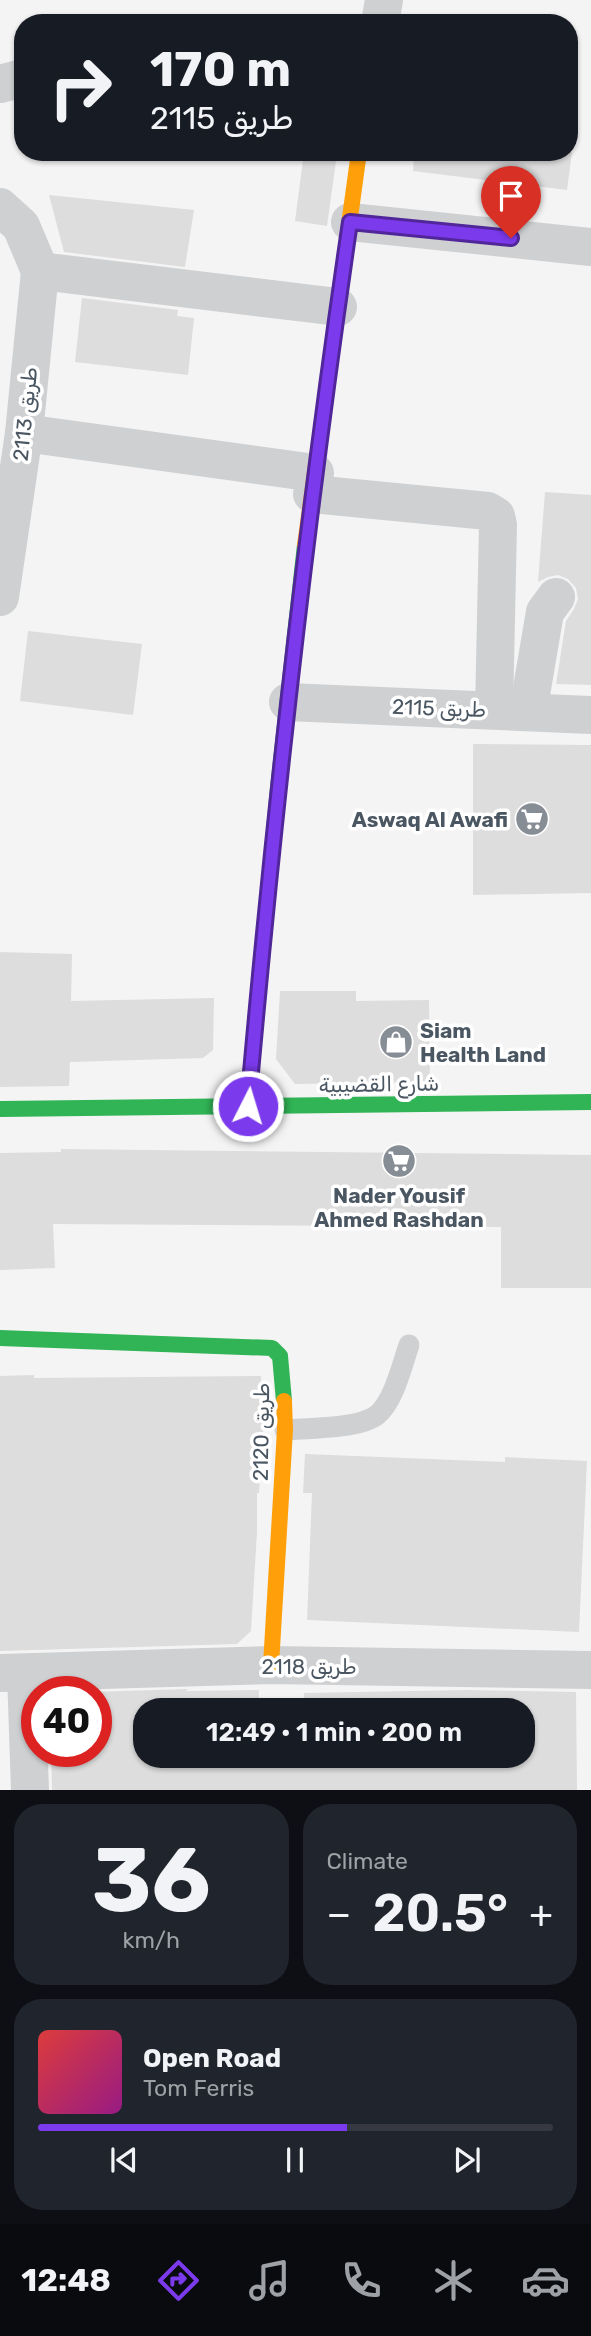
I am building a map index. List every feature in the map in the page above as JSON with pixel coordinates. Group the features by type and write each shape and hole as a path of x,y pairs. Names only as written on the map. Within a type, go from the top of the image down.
{"street":[{"path":"248,1106 270,859 313,483 358,161"},
{"name":"طريق 2113","path":"0,206 21,226 40,271 24,433 0,597"},
{"path":"350,222 591,247"},
{"path":"40,271 338,307"},
{"path":"24,433 488,511 496,516 498,525 511,711"},
{"path":"511,711 545,612 556,597"},
{"name":"طريق 2115","path":"288,702 591,715"},
{"name":"شارع القضيبية","path":"0,1109 590,1102"},
{"name":"طريق 2120","path":"0,1338 272,1348 280,1356 285,1430 271,1665"},
{"name":"طريق 2118","path":"30,1790 13,1673 271,1665 591,1670"}],"lane":[{"path":"590,1102 591,1079"},
{"path":"285,1430 363,1422 379,1414 392,1392 409,1345"}],"building":[{"path":"303,161 336,161 327,226 295,221"},
{"path":"414,161 571,161 567,190 413,171"},
{"path":"49,195 194,210 185,267 64,252"},
{"path":"82,298 178,310 177,316 194,318 188,375 75,362"},
{"path":"545,492 591,495 591,685 556,684 566,621 578,599 576,588 568,579 558,575 538,582"},
{"path":"28,631 142,644 133,715 20,701"},
{"name":"Aswaq Al Awafi","path":"473,744 591,745 591,893 473,895"},
{"path":"0,952 72,954 71,1001 214,998 213,1050 203,1058 70,1062 69,1086 0,1087"},
{"path":"280,991 356,991 356,1001 429,1000 430,1082 295,1084 276,1059"},
{"path":"61,1149 591,1155 591,1288 501,1288 501,1227 53,1224 55,1268 0,1270 0,1153 61,1152"},
{"path":"34,1375 34,1378 261,1376 263,1430 257,1493 251,1631 237,1644 0,1651 0,1376"},
{"path":"305,1454 505,1462 505,1457 587,1461 579,1632 307,1620 312,1493 303,1493"},
{"path":"259,1690 259,1698 133,1698 133,1768 535,1768 535,1698 304,1698 304,1693 467,1690 576,1692 577,1790 52,1790 51,1767 112,1767 112,1691"}],"traffic: fast":[{"path":"248,1106 278,788 305,545"},
{"path":"0,1109 591,1102"},
{"path":"0,1338 272,1348 280,1356 284,1401"}],"traffic: slow":[{"path":"305,545 358,161"},
{"path":"271,1665 285,1430 284,1401"}],"place":[{"name":"Aswaq Al Awafi","path":"532,819"},
{"name":"Siam Health Land","path":"396,1042"},
{"name":"Nader Yousif Ahmed Rashdan","path":"399,1161"}],"route":[{"path":"248,1106 270,859 314,473 350,222 511,238"}]}
